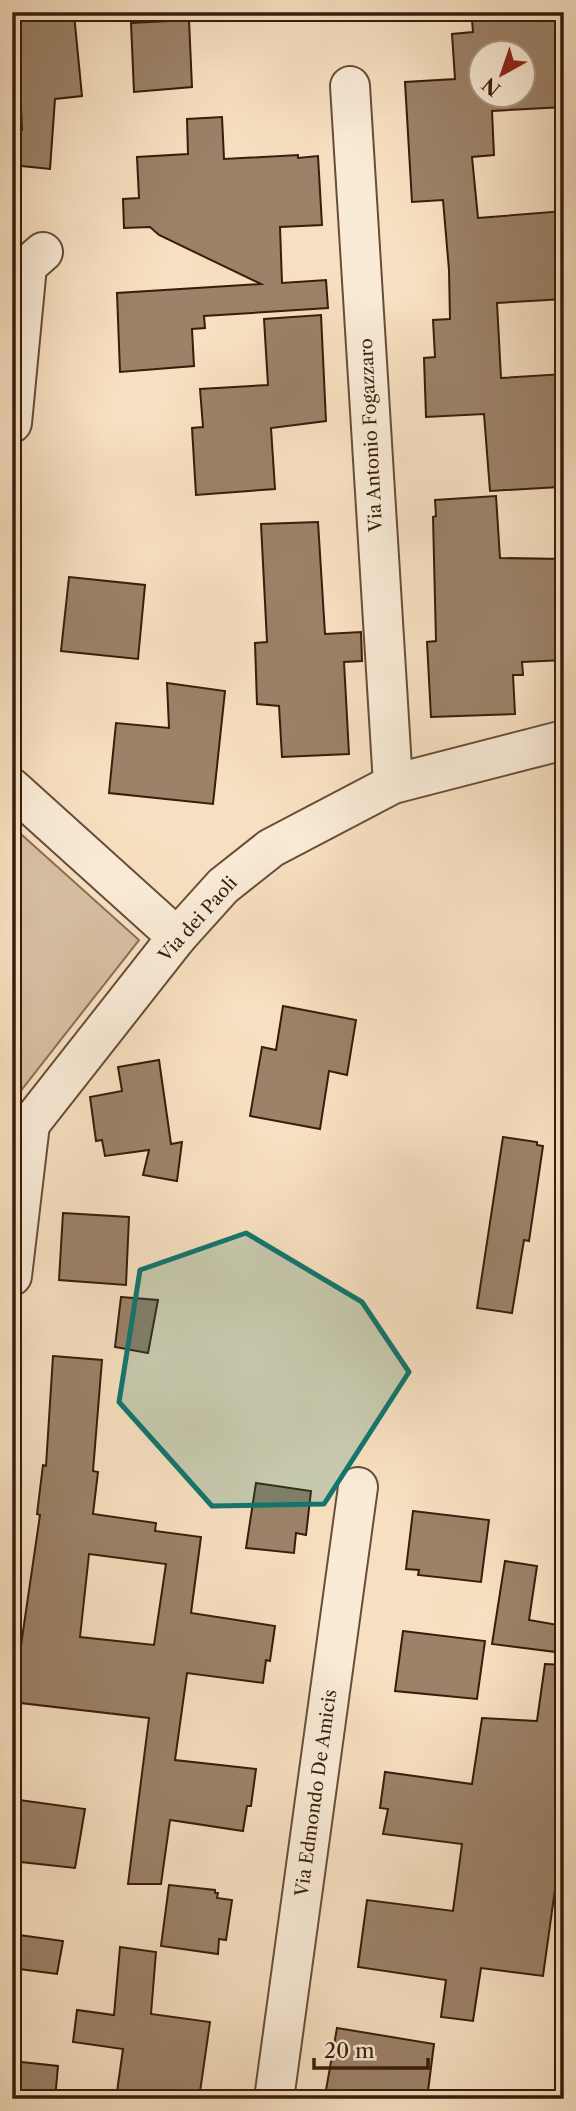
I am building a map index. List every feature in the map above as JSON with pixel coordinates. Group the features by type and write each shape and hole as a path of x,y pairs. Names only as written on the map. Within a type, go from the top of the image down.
{"street":[{"name":"Via Antonio Fogazzaro","path":"351,86 393,784"},
{"path":"12,423 27,266 43,252"},
{"name":"Via dei Paoli","path":"21,1133 177,937 223,886 271,848 393,784 564,740"},
{"path":"12,788 177,937"},
{"path":"12,1276 21,1133"},
{"name":"Via Edmondo De Amicis","path":"274,2099 358,1487"}],"highlighted area":[{"path":"246,1233 362,1302 409,1372 324,1504 212,1506 119,1402 140,1270"}],"shaded area":[{"path":"12,826 139,940 12,1102"}],"building":[{"path":"479,12 564,12 564,107 492,111 494,155 472,157 478,218 564,211 564,299 497,303 501,378 564,374 564,468 558,468 559,487 490,491 484,414 426,417 424,358 435,357 433,320 450,319 449,270 443,200 412,202 405,82 455,79 452,34 473,32 472,20 480,20"},
{"path":"74,14 82,96 55,99 50,169 12,165 15,130 22,130 17,17"},
{"path":"189,20 192,87 134,92 131,23"},
{"path":"222,117 224,159 318,156 322,225 280,227 282,283 326,280 328,308 204,316 205,328 192,329 194,366 120,372 117,293 261,284 159,235 150,227 124,228 123,199 139,198 137,157 188,154 187,119"},
{"path":"321,315 326,421 271,428 275,489 196,495 192,428 203,427 200,389 268,385 264,319"},
{"path":"496,496 500,558 564,559 564,660 522,662 523,675 513,675 515,714 431,717 427,642 436,641 433,517 436,516 435,500"},
{"path":"318,522 325,634 361,632 362,661 344,662 349,754 282,757 279,706 257,704 255,643 267,642 261,524"},
{"path":"69,577 145,585 138,659 61,651"},
{"path":"167,683 225,691 213,804 109,793 116,723 169,728"},
{"path":"283,1006 356,1020 347,1075 329,1071 320,1129 250,1116 262,1047 276,1050"},
{"path":"159,1060 171,1144 182,1142 177,1181 143,1175 149,1150 105,1156 102,1140 96,1141 90,1097 122,1091 118,1067"},
{"path":"503,1137 537,1142 537,1145 543,1146 529,1241 524,1240 512,1313 477,1308"},
{"path":"63,1213 129,1217 126,1285 59,1280"},
{"path":"121,1297 158,1300 148,1353 115,1347"},
{"path":"53,1356 102,1360 93,1471 98,1472 93,1514 156,1523 155,1531 201,1537 191,1613 275,1626 270,1661 266,1660 263,1683 187,1673 175,1760 256,1769 251,1806 247,1806 243,1831 170,1820 161,1884 128,1884 149,1718 12,1702 12,1658 19,1659 40,1515 37,1514 43,1465 46,1466","holes":["89,1554 166,1564 154,1645 80,1637"]},
{"path":"256,1483 311,1491 306,1535 296,1533 294,1553 246,1548"},
{"path":"413,1511 489,1520 481,1582 418,1575 419,1570 406,1569"},
{"path":"505,1561 537,1566 529,1620 564,1626 564,1653 492,1644"},
{"path":"403,1631 485,1641 477,1699 395,1691"},
{"path":"545,1664 564,1665 564,1846 561,1846 543,1976 481,1968 473,2021 441,2017 446,1980 358,1967 367,1900 453,1911 462,1844 383,1834 388,1809 380,1808 385,1772 472,1784 482,1718 537,1721"},
{"path":"12,1799 85,1809 75,1868 12,1861"},
{"path":"169,1885 215,1890 215,1893 218,1893 217,1898 232,1900 226,1940 219,1939 218,1954 161,1946"},
{"path":"12,1934 63,1941 57,1974 12,1968"},
{"path":"120,1947 156,1952 151,2014 210,2022 199,2099 116,2099 123,2049 73,2042 77,2010 114,2015"},
{"path":"337,2028 434,2044 427,2099 378,2099 326,2090"},
{"path":"12,2061 58,2066 55,2099 12,2099"}]}
